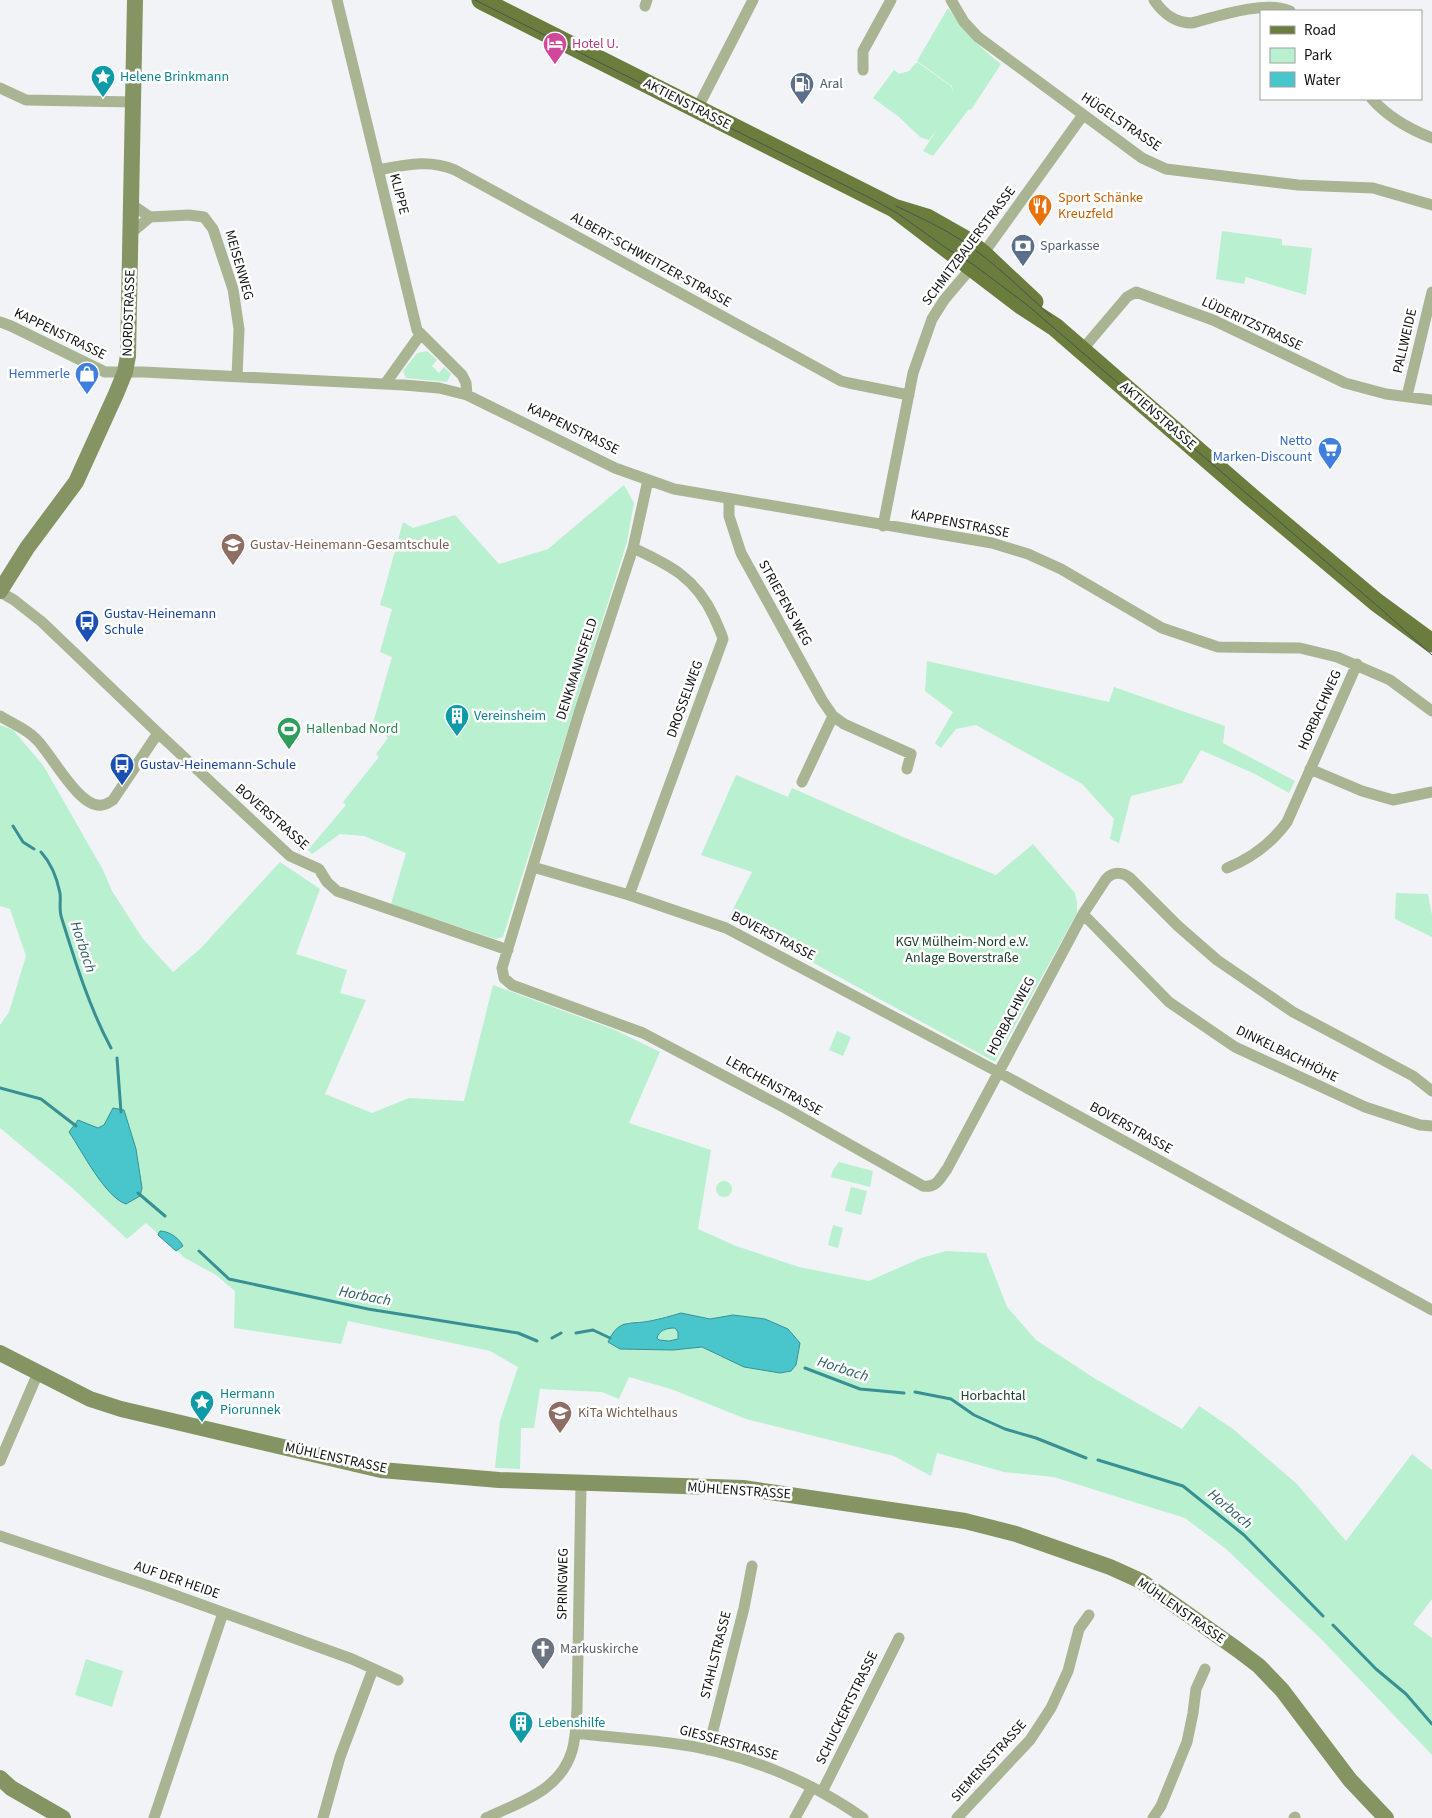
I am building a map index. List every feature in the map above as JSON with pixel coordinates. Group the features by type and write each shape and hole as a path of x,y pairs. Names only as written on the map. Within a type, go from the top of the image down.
{"main road":[{"name":"AKTIENSTRASSE","path":"481,0 894,208 978,260 1021,304 1055,327 1251,497 1376,602 1432,643"},
{"name":"AKTIENSTRASSE","path":"1376,602 1387,617 1432,658"}],"street":[{"name":"NORDSTRASSE","path":"0,592 27,548 76,482 125,372 129,351 135,0"},
{"name":"KLIPPE","path":"337,0 417,330 420,335"},
{"path":"698,109 752,0"},
{"path":"863,70 863,51 891,0"},
{"name":"HÜGELSTRASSE","path":"950,0 964,22 978,37 1142,158 1166,170 1298,185 1372,188 1432,205"},
{"path":"1154,0 1167,16 1185,23 1252,7 1275,6 1288,10"},
{"path":"0,88 26,100 134,102"},
{"path":"1373,100 1408,128 1432,138"},
{"name":"SCHMITZBAUERSTRASSE","path":"883,526 909,395 918,357 932,319 944,300 978,260 1083,115"},
{"name":"ALBERT-SCHWEITZER-STRASSE","path":"378,170 412,164 442,164 842,381 849,384 909,395"},
{"path":"131,204 150,216 131,232"},
{"name":"MEISENWEG","path":"150,216 204,217 213,228 233,289 239,329 237,377"},
{"name":"LÜDERITZSTRASSE","path":"1082,350 1123,302 1133,292 1136,292 1213,320 1345,383 1386,394 1432,400"},
{"name":"PALLWEIDE","path":"1407,396 1432,292"},
{"name":"KAPPENSTRASSE","path":"0,322 105,372 143,372 385,384 439,388 467,395 615,468 648,480 685,491 992,543 1028,554 1061,569 1103,592 1154,624 1218,647 1305,649 1337,657 1357,664 1390,680 1432,711"},
{"path":"385,384 420,335 462,375 466,383 467,395"},
{"name":"DENKMANNSFELD","path":"533,867 579,712 633,548 648,480"},
{"name":"STRIEPENS WEG","path":"729,499 728,516 741,553 810,679 833,716 844,724 911,754 907,769"},
{"name":"DROSSELWEG","path":"629,895 722,643 722,634 707,602 693,585 666,563 633,548"},
{"name":"BOVERSTRASSE","path":"0,592 42,622 290,856 319,869 327,882 337,891 508,950"},
{"name":"HORBACHWEG","path":"1227,868 1248,860 1278,835 1287,822 1357,664"},
{"path":"0,716 36,738 67,781 85,800 93,804 102,805 113,800 158,733"},
{"path":"802,782 833,716"},
{"name":"HORBACHWEG","path":"1310,769 1362,791 1394,800 1432,792"},
{"path":"508,950 533,867"},
{"name":"BOVERSTRASSE","path":"533,867 629,895 726,928 998,1072 1432,1310"},
{"name":"HORBACHWEG","path":"998,1072 1083,914 1106,879 1113,874 1119,873 1127,875 1178,926 1217,960 1293,1012 1414,1076 1432,1091"},
{"name":"DINKELBACHHÖHE","path":"1083,914 1169,1002 1235,1046 1365,1107 1420,1125 1432,1126"},
{"name":"LERCHENSTRASSE","path":"508,950 502,968 504,978 512,985 643,1033 784,1108 923,1186 929,1187 936,1184 943,1175 998,1072"},
{"name":"MÜHLENSTRASSE","path":"0,1353 90,1399 381,1470 499,1480 744,1488 964,1521 1016,1534 1126,1573 1141,1581 1259,1666 1282,1690 1350,1780 1386,1818"},
{"path":"0,1461 38,1373"},
{"name":"SPRINGWEG","path":"486,1818 538,1794 556,1781 568,1763 573,1751 576,1733 580,1483"},
{"name":"AUF DER HEIDE","path":"0,1536 223,1613 154,1818"},
{"name":"STAHLSTRASSE","path":"708,1750 744,1608 752,1566"},
{"path":"223,1613 352,1659 398,1680"},
{"name":"SIEMENSSTRASSE","path":"957,1818 1041,1726 1068,1671 1079,1629 1089,1615"},
{"name":"SCHUCKERTSTRASSE","path":"795,1818 817,1790 899,1638"},
{"path":"1153,1818 1162,1806 1187,1742 1196,1689 1205,1668"},
{"path":"323,1818 340,1757 372,1669"},
{"name":"GIESSERSTRASSE","path":"576,1733 672,1743 708,1750 759,1765 796,1778 864,1818"},
{"path":"0,1778 11,1788 63,1818"}],"green space":[{"path":"948,8 972,38 1001,64 971,110 969,109 933,156 923,151 937,130 929,140 920,137 899,117 873,98 894,70 899,74 909,71 917,62 951,86 953,93 952,86 917,61"},
{"path":"1222,231 1282,239 1282,245 1312,248 1306,295 1246,277 1244,284 1216,279"},
{"path":"427,351 437,360 432,366 439,373 444,367 451,374 447,382 406,378 403,371 417,353"},
{"path":"624,485 634,503 627,542 503,937 495,939 391,904 406,853 364,836 340,834 312,854 308,850 346,805 343,802 379,757 376,754 388,738 373,723 392,657 380,652 392,609 380,605 403,522 413,528 455,515 499,564 548,549"},
{"path":"927,661 1109,702 1114,687 1225,726 1223,743 1295,781 1289,793 1255,774 1201,750 1182,783 1131,796 1119,843 1110,839 1114,819 1082,784 976,725 956,729 941,748 935,743 953,712 925,691"},
{"name":"Horbachtal","path":"0,725 13,730 43,765 103,870 112,891 143,939 173,972 200,949 280,862 320,889 296,954 347,970 340,993 366,1000 325,1094 372,1113 409,1098 464,1101 493,985 615,1030 660,1052 629,1123 711,1150 698,1229 736,1246 799,1267 869,1281 921,1258 946,1251 986,1253 1007,1307 1036,1340 1094,1378 1182,1429 1199,1406 1233,1429 1297,1484 1346,1541 1412,1454 1432,1470 1432,1599 1413,1624 1432,1638 1432,1755 1320,1638 1226,1549 1185,1518 1054,1477 1004,1472 937,1453 931,1476 894,1456 746,1419 671,1389 629,1377 619,1399 602,1392 540,1389 534,1428 521,1428 520,1469 495,1468 500,1421 518,1367 490,1351 348,1321 341,1344 234,1328 235,1291 216,1275 185,1258 146,1223 127,1239 70,1186 0,1128 0,1025 9,1012 26,956 10,909 0,906","holes":["113,1108 140,1177 142,1188 102,1183 69,1132 78,1120 98,1128 104,1125","681,1313 710,1319 733,1315 721,1357 702,1347 620,1349 609,1342 627,1322 648,1321"]},
{"name":"KGV Mülheim-Nord e.V. Anlage Boverstraße","path":"736,775 788,797 792,788 903,837 996,875 1033,844 1075,893 1077,913 995,1062 729,917 752,872 701,855"},
{"path":"1396,893 1428,894 1432,915 1432,937 1395,919"},
{"path":"837,1031 851,1037 843,1056 829,1050"},
{"path":"839,1162 873,1171 870,1187 831,1177 833,1170"},
{"path":"724,1181 730,1183 732,1189 730,1195 724,1197 718,1195 716,1189 718,1183"},
{"path":"851,1187 867,1191 861,1215 845,1211"},
{"path":"833,1225 843,1228 838,1248 828,1245"},
{"path":"675,1327 679,1332 678,1339 669,1341 657,1338 661,1332"},
{"path":"86,1659 123,1671 112,1707 75,1695"}],"water":[{"path":"113,1108 124,1110 136,1149 142,1188 140,1196 126,1204 118,1200 102,1183 69,1132 78,1120 98,1128 104,1125"},
{"path":"160,1231 167,1232 179,1240 183,1246 176,1251 158,1235"},
{"path":"681,1313 710,1319 733,1315 765,1319 788,1329 800,1343 796,1365 791,1371 780,1373 744,1367 702,1347 673,1350 620,1349 608,1342 616,1329 625,1324 650,1321","holes":["675,1328 678,1332 678,1339 669,1341 657,1338 661,1331 666,1329"]}],"waterway":[{"name":"Horbach","path":"13,826 23,842 34,849"},
{"name":"Horbach","path":"41,852 51,866 55,876 60,893 61,916 83,984 111,1048"},
{"name":"Horbach","path":"117,1058 121,1112"},
{"name":"Horbach","path":"0,1088 41,1099 76,1126"},
{"name":"Horbach","path":"138,1193 165,1216"},
{"name":"Horbach","path":"199,1251 229,1279 368,1309 518,1333 537,1341"},
{"name":"Horbach","path":"576,1333 593,1330 610,1338"},
{"name":"Horbach","path":"552,1338 561,1333"},
{"name":"Horbach","path":"805,1368 860,1389 904,1393"},
{"name":"Horbach","path":"915,1392 951,1399 974,1415 1005,1429 1036,1438 1086,1458"},
{"name":"Horbach","path":"1098,1460 1183,1486 1244,1535 1323,1616"},
{"name":"Horbach","path":"1333,1625 1376,1669 1406,1694 1432,1724"}],"tram line":[{"path":"475,0 872,199 897,213 949,250 974,265 1026,304 1432,655"},
{"path":"896,206 939,227 976,250 1052,317"}],"place":[{"name":"Hotel U.","path":"555,65"},
{"name":"Helene Brinkmann","path":"103,98"},
{"name":"Aral","path":"802,105"},
{"name":"Sport Schänke Kreuzfeld","path":"1040,227"},
{"name":"Sparkasse","path":"1023,267"},
{"name":"Hemmerle","path":"87,395"},
{"name":"Netto Marken-Discount","path":"1330,470"},
{"name":"Gustav-Heinemann-Gesamtschule","path":"233,566"},
{"name":"Gustav-Heinemann Schule","path":"87,643"},
{"name":"Vereinsheim","path":"457,737"},
{"name":"Hallenbad Nord","path":"289,750"},
{"name":"Gustav-Heinemann-Schule","path":"122,786"},
{"name":"Hermann Piorunnek","path":"202,1423"},
{"name":"KiTa Wichtelhaus","path":"560,1434"},
{"name":"Markuskirche","path":"543,1670"},
{"name":"Lebenshilfe","path":"521,1744"}]}
